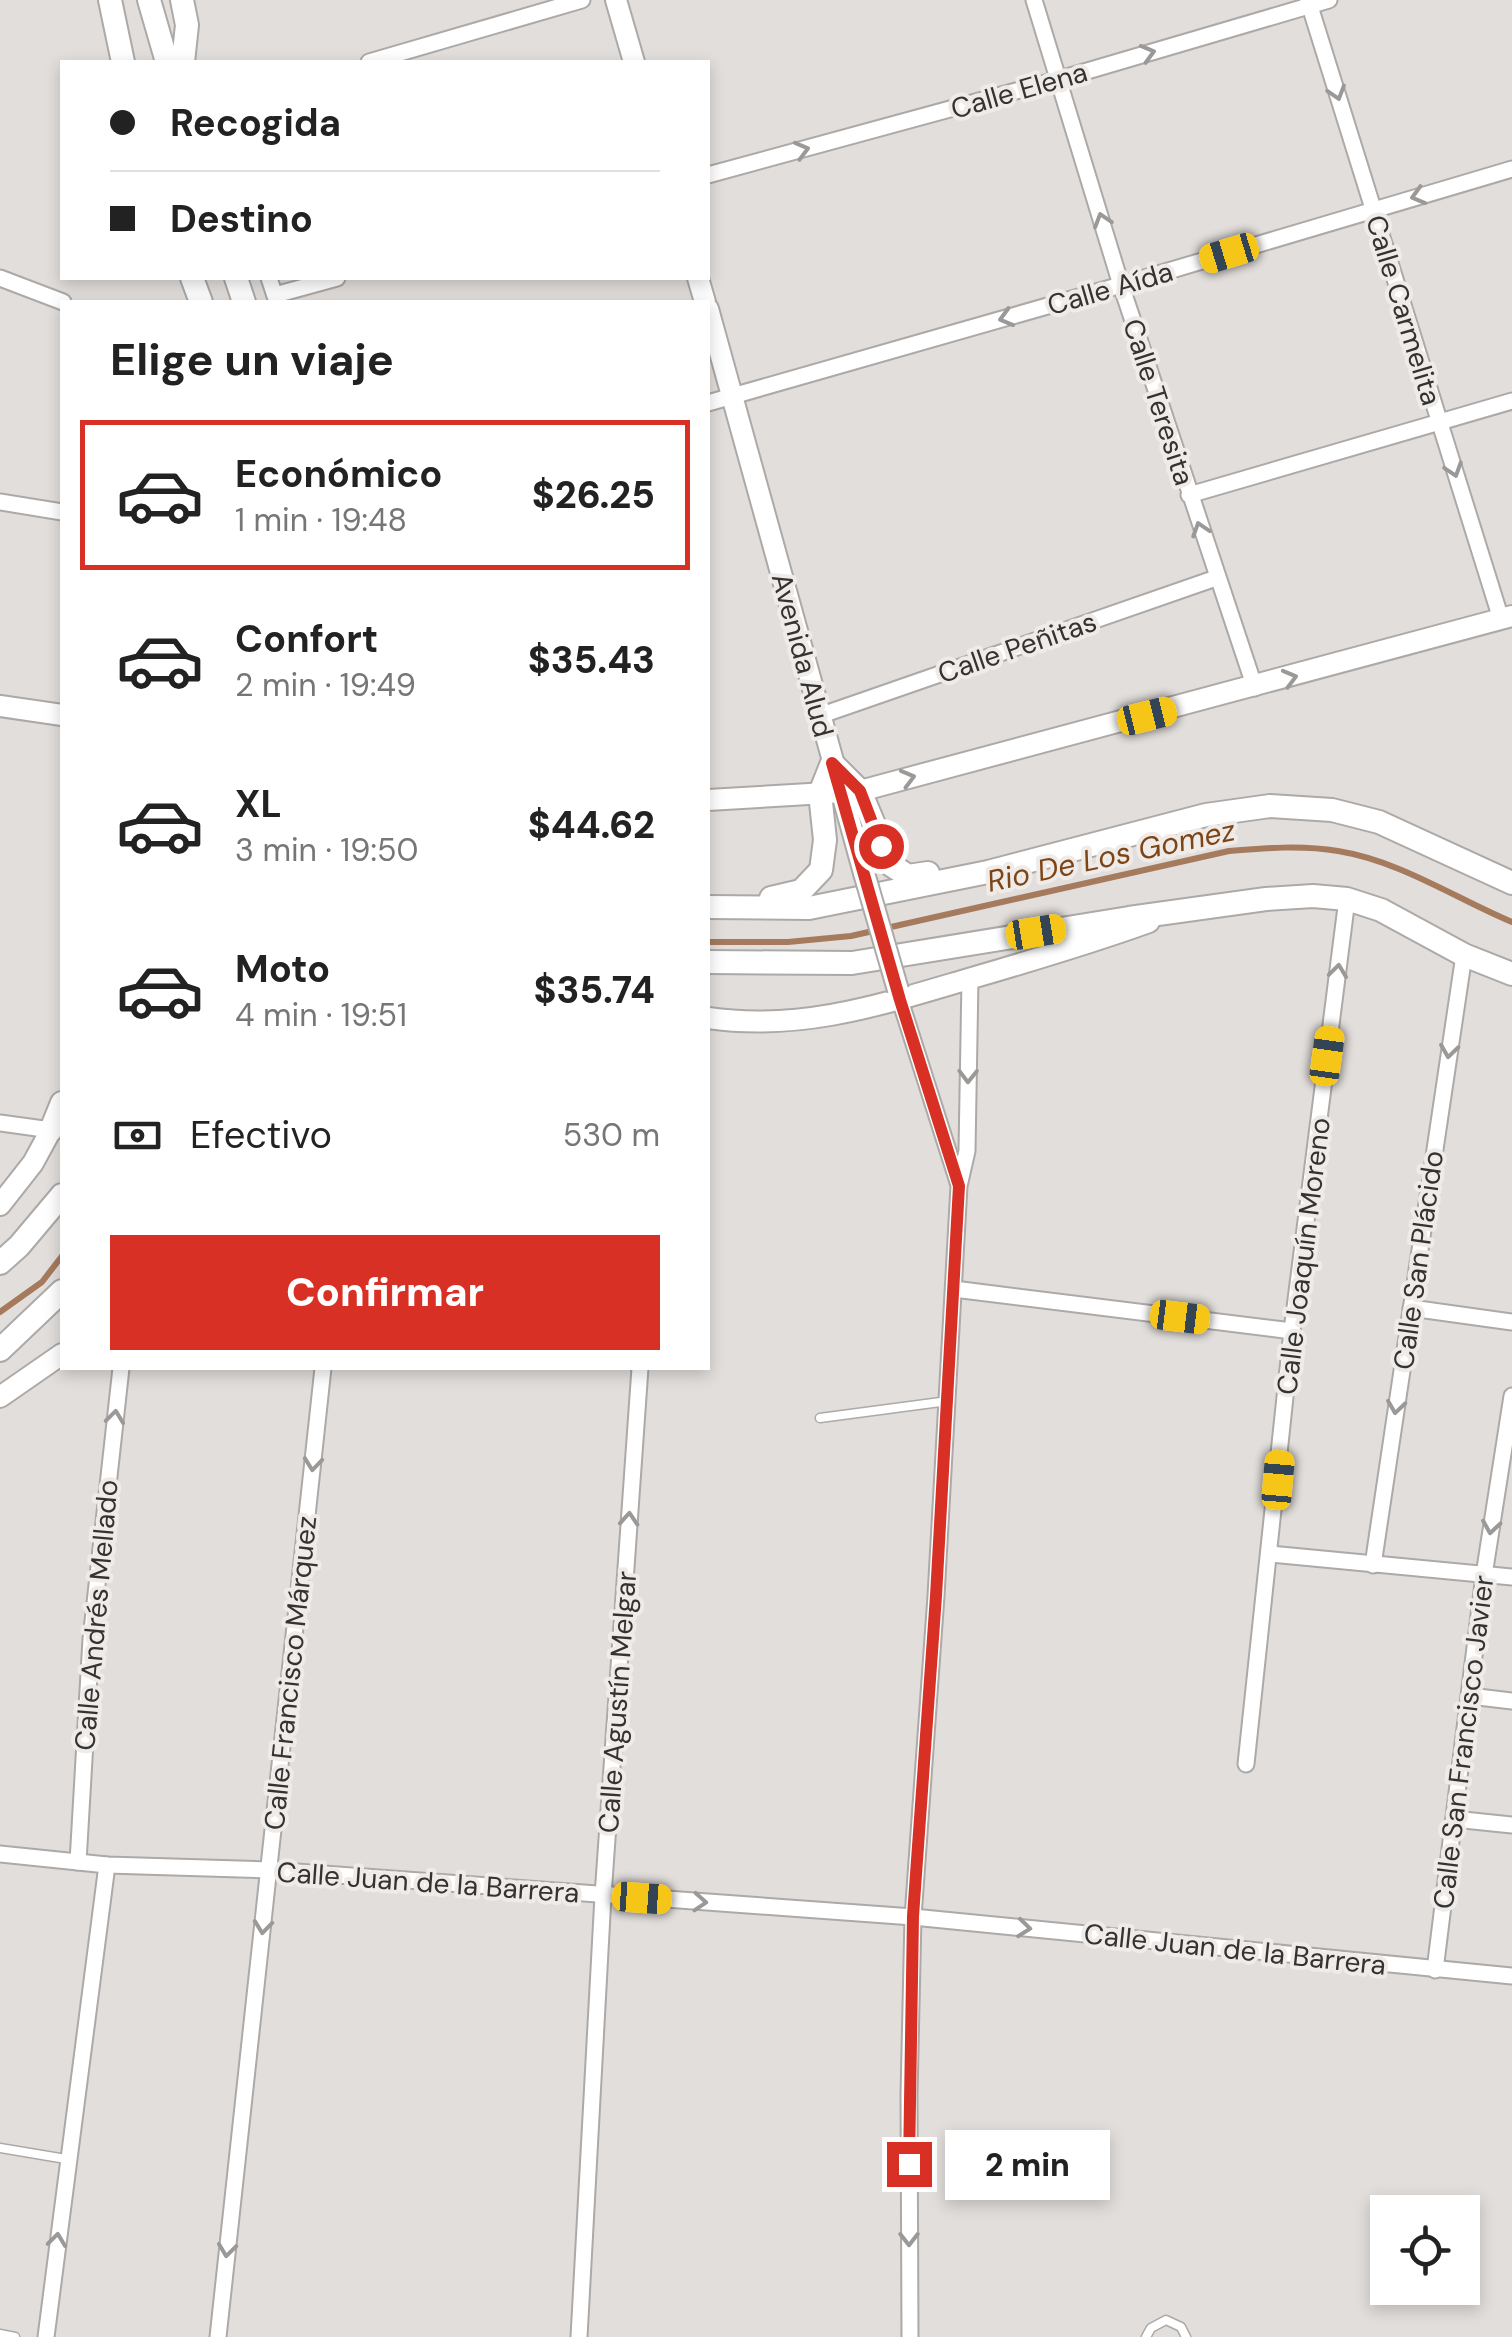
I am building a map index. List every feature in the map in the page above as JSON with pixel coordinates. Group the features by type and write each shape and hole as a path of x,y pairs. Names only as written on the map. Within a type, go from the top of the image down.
{"main road":[{"path":"110,0 123,60"},
{"path":"149,0 166,60"},
{"path":"182,0 186,25 183,60"},
{"path":"832,763 840,792 891,866 908,876 1094,830 1141,832"},
{"path":"710,895 772,898 808,887 821,870 840,792 832,763"},
{"path":"710,908 809,908 988,872 1238,808 1302,806 1379,822 1512,883"},
{"path":"710,962 852,963 1058,929 1266,899 1313,896 1348,900 1381,910 1464,955 1512,974"},
{"path":"51,1130 60,1109"},
{"path":"0,1263 60,1197"},
{"path":"0,1350 60,1294"}],"street":[{"path":"376,60 582,0"},
{"path":"616,0 633,60"},
{"name":"Calle Teresita","path":"1034,0 1121,285 1255,688"},
{"name":"Calle Elena","path":"710,175 1329,0"},
{"name":"Calle Carmelita","path":"1309,3 1438,423 1507,618"},
{"name":"Calle Aída","path":"710,402 1512,169"},
{"path":"0,278 60,301"},
{"path":"276,299 331,280"},
{"name":"Avenida Alud","path":"710,319 832,763"},
{"path":"1189,495 1512,401"},
{"path":"0,502 60,512"},
{"name":"Calle Peñitas","path":"819,716 1216,578"},
{"path":"710,800 840,792 1255,688 1507,618"},
{"path":"0,706 60,715"},
{"path":"840,792 959,1186"},
{"name":"Calle Joaquín Moreno","path":"1246,1764 1292,1331 1348,900"},
{"path":"710,1018 750,1024 795,1022 1047,958 1170,914"},
{"name":"Calle San Plácido","path":"1374,1565 1464,955"},
{"path":"910,2337 913,1916 959,1186 966,1151 970,979"},
{"path":"0,1123 51,1130 0,1205"},
{"path":"954,1289 1292,1331"},
{"path":"1410,1308 1512,1322"},
{"path":"0,1397 60,1355"},
{"name":"Calle Andrés Mellado","path":"78,1862 91,1639 121,1370"},
{"name":"Calle Francisco Márquez","path":"218,2337 323,1370"},
{"name":"Calle Agustín Melgar","path":"578,2337 603,1896 640,1370"},
{"name":"Calle San Francisco Javier","path":"1435,1970 1484,1575 1512,1396"},
{"path":"1270,1554 1512,1577"},
{"path":"1470,1696 1512,1701"},
{"path":"1454,1819 1512,1825"},
{"name":"Calle Juan de la Barrera","path":"0,1854 913,1916 1512,1976"},
{"path":"46,2337 107,1864"}],"lane":[{"path":"820,1418 948,1402"},
{"path":"0,2148 66,2159"},
{"path":"1146,2337 1151,2328 1166,2320 1181,2327 1186,2337"},
{"path":"0,2334 15,2337"}],"waterway":[{"name":"Rio De Los Gomez","path":"710,942 788,942 851,936 1229,851 1284,848 1338,851 1383,863 1512,922"},
{"name":"Rio De Los Gomez","path":"0,1312 42,1282 60,1259"}],"route":[{"path":"881,846 860,791 832,763 900,1000 959,1186 913,1916 909,2164"}]}
